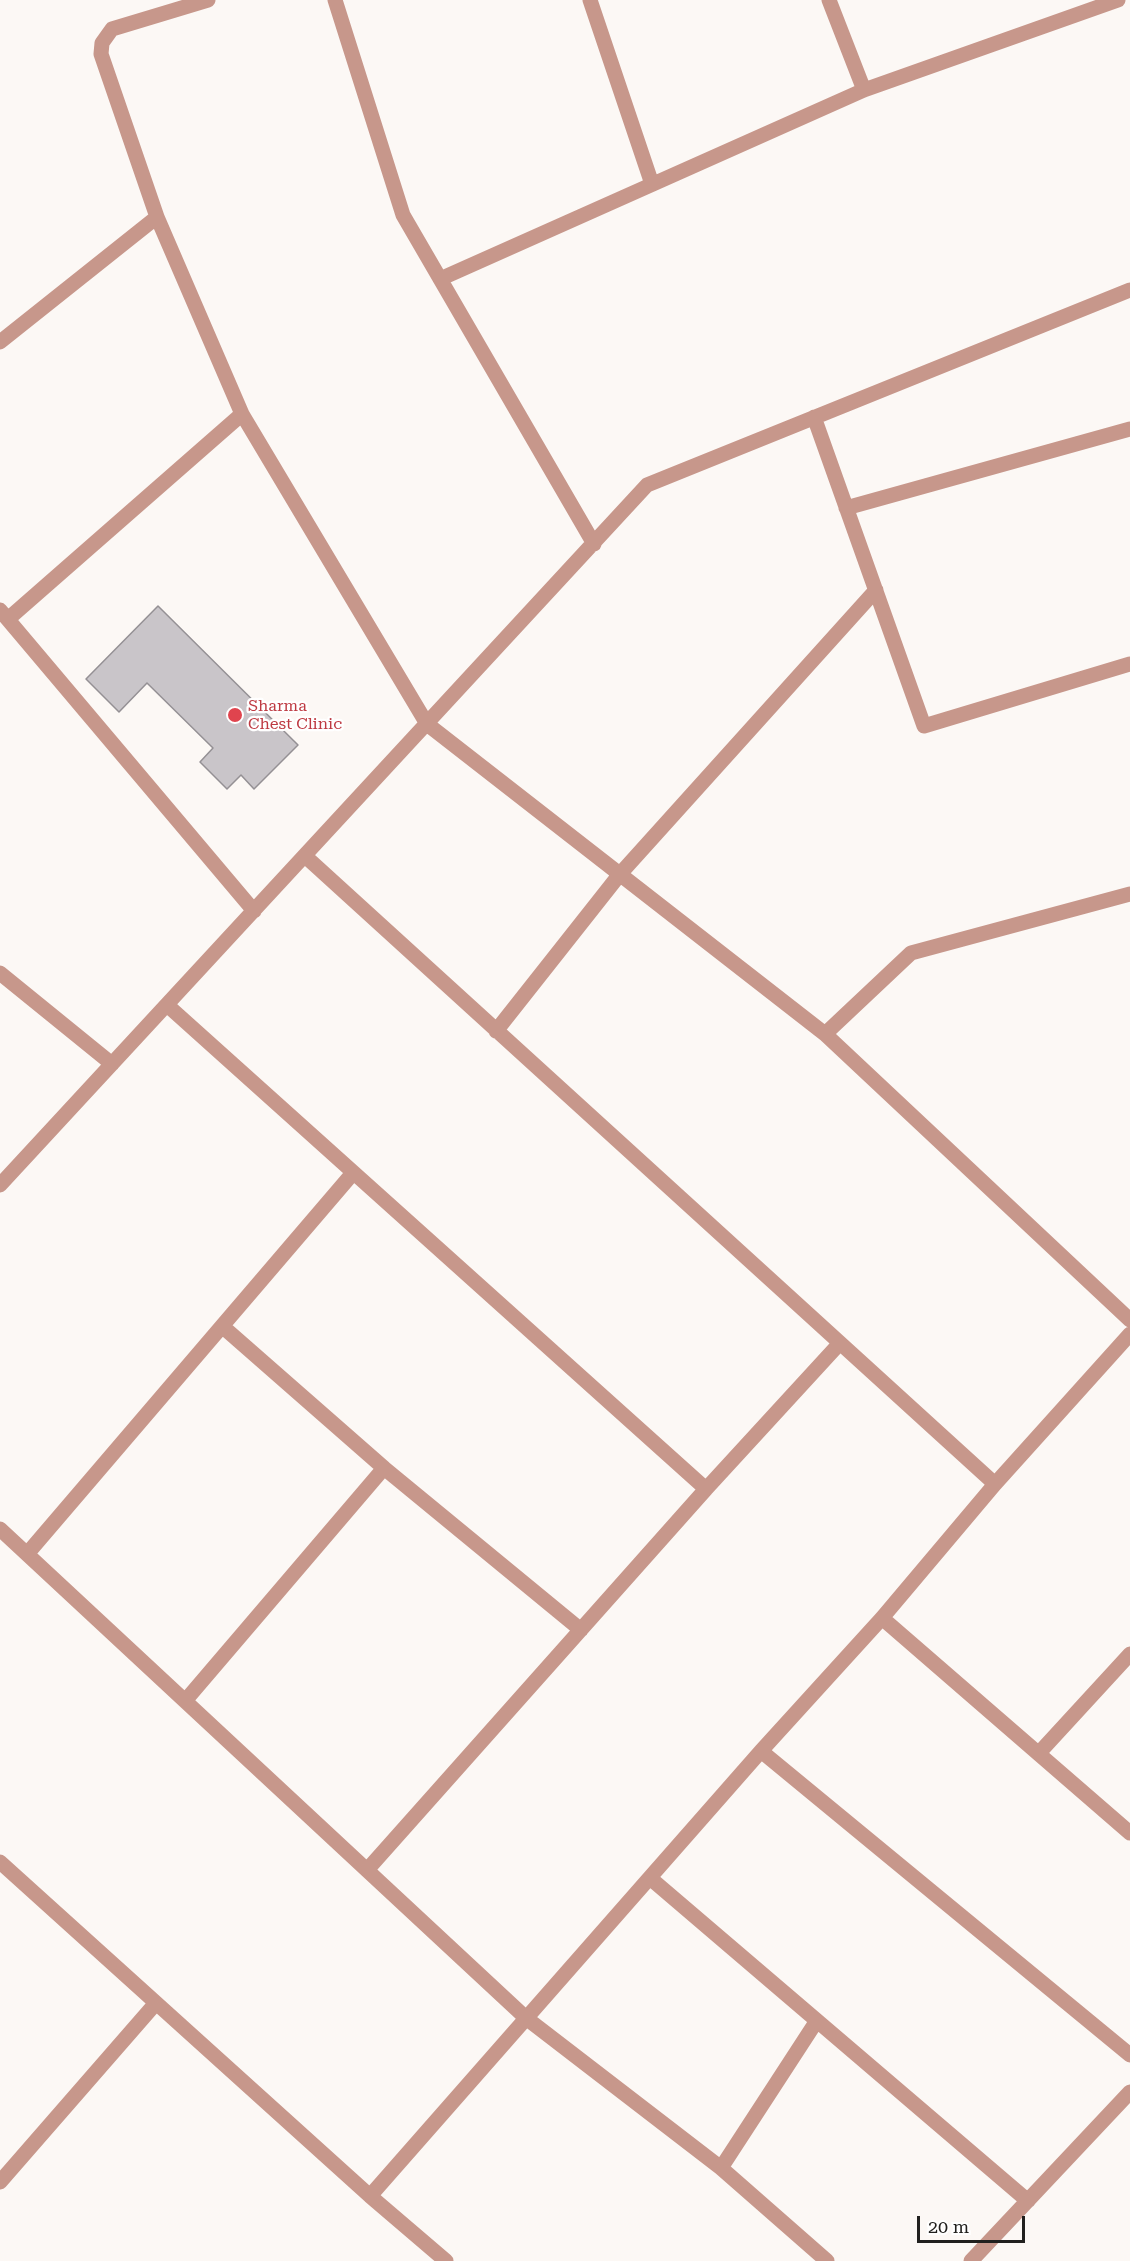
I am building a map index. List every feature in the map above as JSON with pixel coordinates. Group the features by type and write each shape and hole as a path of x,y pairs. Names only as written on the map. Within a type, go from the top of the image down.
{"street":[{"path":"208,0 112,29 102,43 101,54 157,217 242,414 427,724 825,1034 1130,1320"},
{"path":"335,0 403,215 594,544"},
{"path":"590,0 652,184"},
{"path":"829,0 864,90"},
{"path":"1070,0 1074,16"},
{"path":"440,279 864,90 1118,0"},
{"path":"0,342 157,217"},
{"path":"0,1185 647,485 1130,290"},
{"path":"242,414 4,615 254,910"},
{"path":"814,417 924,726 1130,664"},
{"path":"846,508 1130,429"},
{"path":"496,1031 620,874 876,590"},
{"path":"305,856 995,1484"},
{"path":"825,1034 911,952 1130,894"},
{"path":"0,973 112,1064"},
{"path":"167,1005 706,1489"},
{"path":"27,1554 353,1173"},
{"path":"222,1326 384,1467 581,1630"},
{"path":"370,2196 882,1618 995,1484 1130,1334"},
{"path":"367,1870 706,1489 840,1343"},
{"path":"185,1701 384,1467"},
{"path":"0,1529 526,2018 721,2168 827,2261"},
{"path":"882,1618 1130,1833"},
{"path":"1039,1753 1130,1654"},
{"path":"761,1752 1130,2055"},
{"path":"0,1862 370,2196 446,2261"},
{"path":"650,1878 1028,2201"},
{"path":"0,2182 156,2003"},
{"path":"721,2168 816,2022"},
{"path":"971,2261 1130,2092"}],"building":[{"path":"158,606 298,745 254,789 241,775 227,789 200,762 213,748 147,683 119,712 86,679"}],"place":[{"name":"Sharma Chest Clinic","path":"235,715"}]}
